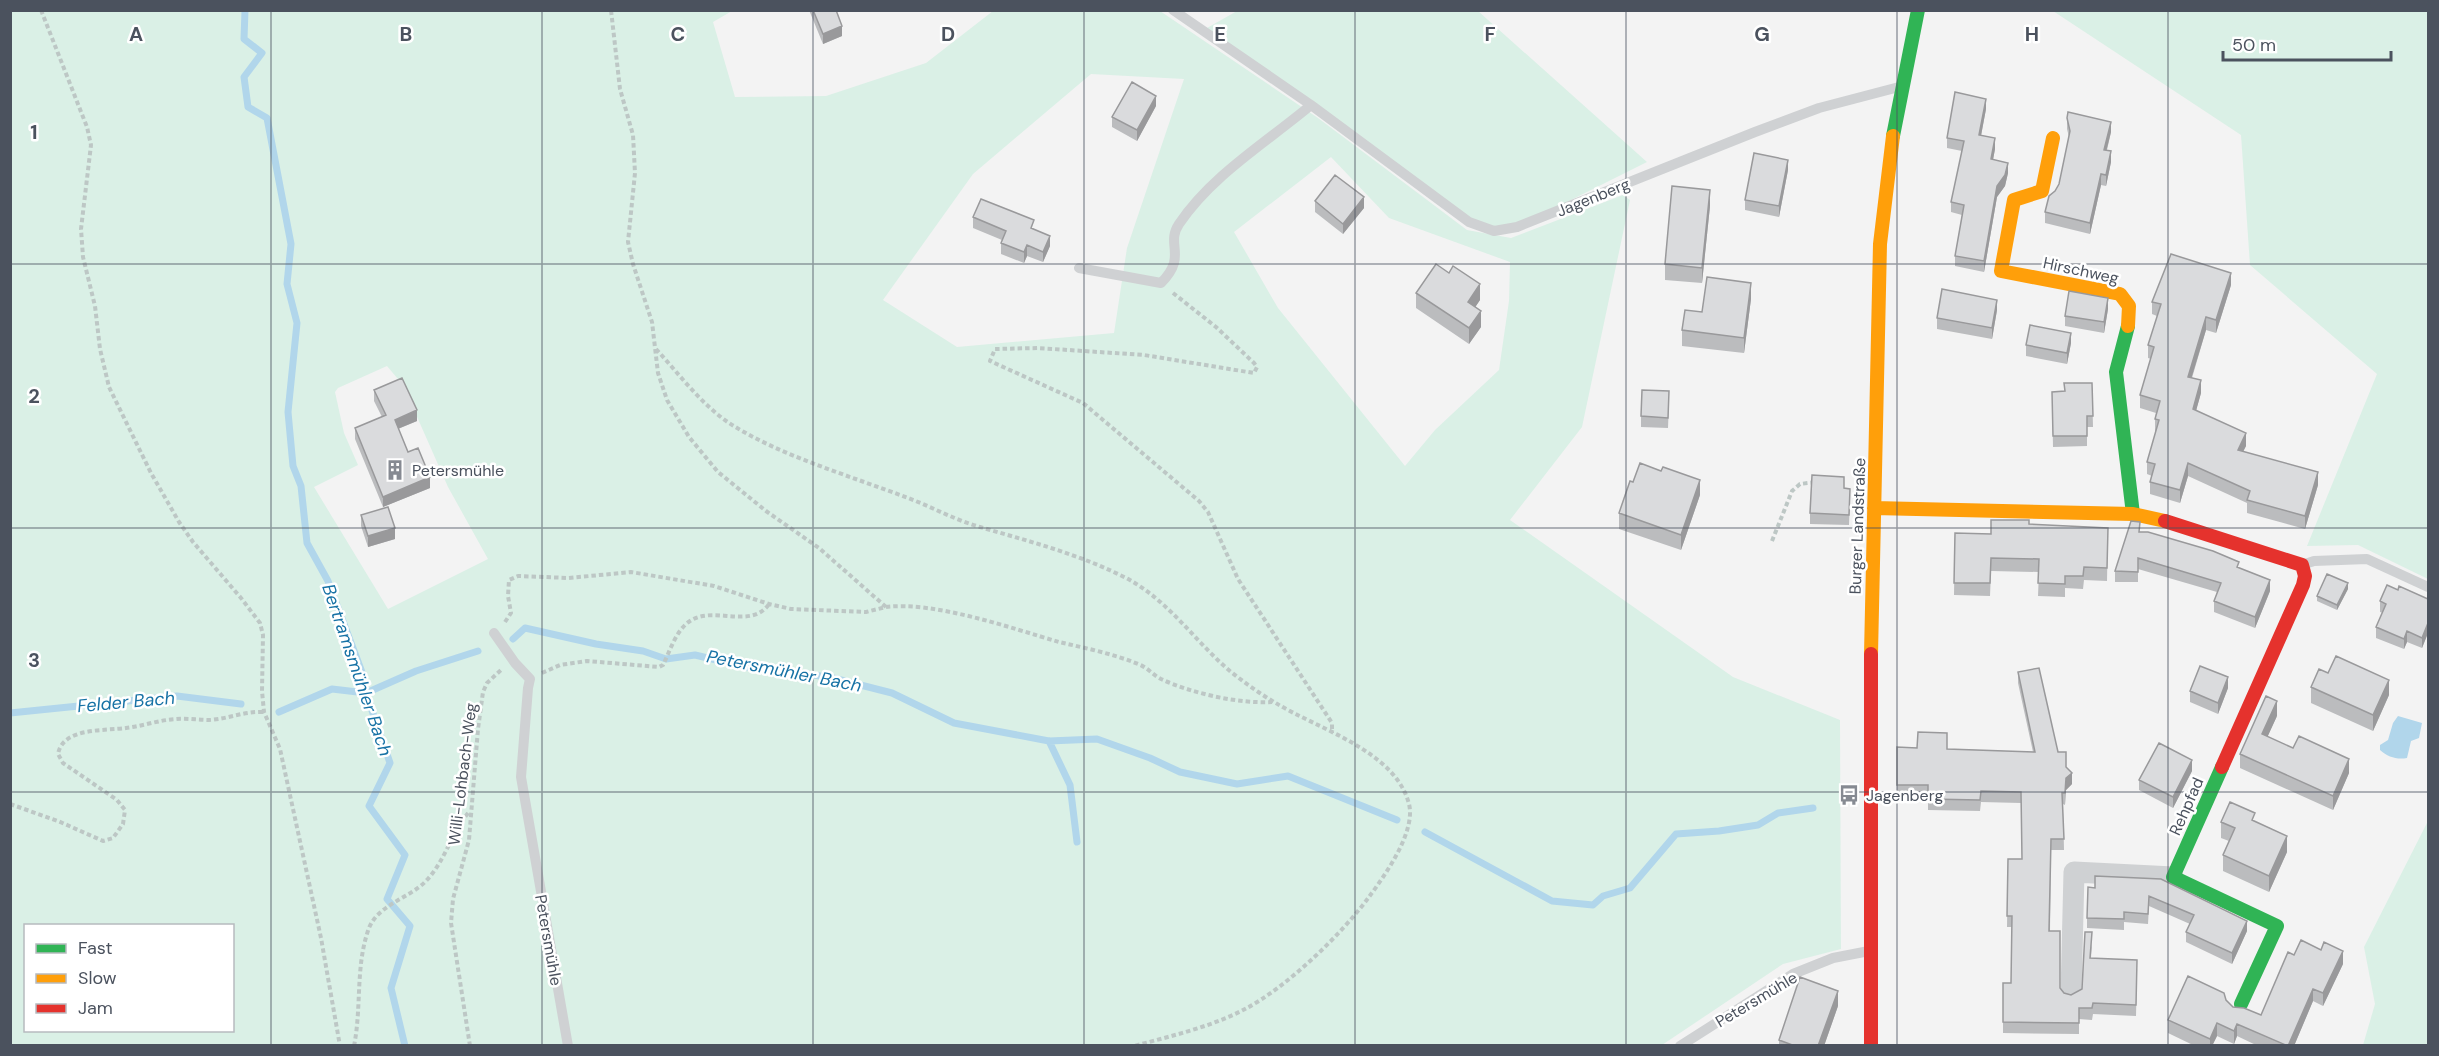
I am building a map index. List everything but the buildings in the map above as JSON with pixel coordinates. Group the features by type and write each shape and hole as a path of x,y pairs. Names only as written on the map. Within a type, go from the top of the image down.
{"street":[{"name":"Burger Landstraße","path":"1871,1046 1871,618 1880,244 1888,161 1918,10"},
{"name":"Hirschweg","path":"2053,138 2042,191 2014,200 2001,270 2111,291 2121,294 2127,301 2128,325 2116,372 2133,514"},
{"path":"1874,508 2133,514 2159,519 2302,565"},
{"name":"Rehpfad","path":"2173,877 2303,585 2305,576 2302,565"},
{"path":"2071,994 2074,872 2173,877 2277,926 2241,1004"}],"lane":[{"name":"Jagenberg","path":"1173,10 1311,105 1469,222 1494,231 1517,227 1819,108 1902,86"},
{"path":"1079,268 1161,283 1172,271 1176,261 1175,234 1178,225 1197,202 1246,156 1311,105"},
{"path":"2302,565 2314,561 2367,559 2428,587"},
{"path":"494,633 515,663 531,679"},
{"name":"Petersmühle","path":"531,679 528,688 521,777 568,1046"},
{"name":"Petersmühle","path":"1680,1046 1793,974 1833,958 1870,951"}],"path":[{"path":"41,10 87,127 91,145 81,229 83,257 95,306 100,349 109,387 151,473 179,522 260,623 263,635 264,712 280,749 301,840 340,1046"},
{"path":"611,10 620,89 633,135 635,173 628,242 652,322 658,373 667,400 678,421 704,457 732,485 819,548 886,607"},
{"path":"1161,283 1216,327 1254,363 1257,368 1254,374 1144,355 1038,348 995,349 990,361 1083,403 1199,501 1208,512 1238,579 1332,723 1332,733"},
{"path":"656,350 688,385 727,421 777,447 976,526 1038,542 1144,587 1168,606 1231,672 1273,702 1358,747 1384,765 1398,779 1410,809 1403,841 1383,876 1354,917 1268,996 1221,1019 1134,1046"},
{"path":"1772,541 1786,502 1796,487 1805,482 1826,482"},
{"path":"494,633 511,613 507,587 509,580 518,576 569,578 632,572 714,586 769,604 820,612 842,610 866,612 900,605 921,607 985,621 1137,663 1161,679 1177,685 1251,703 1273,702"},
{"path":"531,679 560,665 577,662 653,667 663,665 675,640 689,621 712,615 758,615 769,604"},
{"name":"Willi-Lohbach-Weg","path":"470,1046 451,924 453,899 469,840 483,692 493,676 515,663"},
{"path":"10,804 58,821 103,841 113,838 123,824 125,810 117,800 63,763 58,754 59,747 64,741 106,728 124,729 175,719 211,720 237,714 264,712"},
{"path":"354,1046 361,960 371,923 380,913 427,880 448,848 459,824 470,811"}],"green space":[{"path":"10,11 732,11 713,22 735,97 826,96 926,63 993,11 1160,11 1318,118 1467,230 1511,238 1623,195 1630,200 1582,427 1510,520 1733,677 1840,720 1841,949 1783,964 1662,1045 11,1045","holes":["1091,74 1184,79 1127,248 1114,333 957,347 883,300 973,174","1331,157 1389,218 1510,262 1509,301 1499,370 1435,430 1405,466 1278,308 1234,232","387,366 403,385 448,487 488,559 388,609 314,487 358,465 344,433 335,392 338,388"]},
{"path":"1237,11 1478,11 1647,162 1517,227 1494,231 1469,222 1207,28"},
{"path":"2053,11 2428,11 2428,579 2358,545 2307,546 2377,374 2250,265 2241,135"},
{"path":"2428,821 2428,1045 2363,1045 2375,1004 2364,947"}],"water":[{"path":"2398,716 2422,723 2419,738 2411,741 2407,758 2400,759 2380,750 2380,745 2388,740 2393,723"}],"waterway":[{"name":"Bertramsmühler Bach","path":"245,10 244,39 262,53 244,77 248,107 267,118 291,244 287,284 297,323 288,412 293,466 301,486 307,543 328,581 363,675 366,693 390,763 369,806 405,855 387,899 410,926 391,988 405,1046"},
{"name":"Petersmühler Bach","path":"513,639 525,628 596,644 643,651 666,659 695,655 746,667 829,677 892,693 954,723 1049,741 1097,739 1150,758 1180,772 1237,784 1288,776 1397,820"},
{"name":"Petersmühler Bach","path":"279,712 332,689 366,693 416,671 478,651"},
{"name":"Felder Bach","path":"10,713 177,696 241,704"},
{"path":"1049,741 1070,785 1077,842"},
{"name":"Petersmühler Bach","path":"1425,832 1552,901 1593,905 1603,896 1630,888 1676,834 1758,825 1778,813 1813,808"}],"traffic: fast":[{"path":"1893,136 1918,10"},
{"path":"2128,326 2116,372 2133,514"},
{"path":"2222,767 2173,877 2277,926 2241,1004"}],"traffic: slow":[{"path":"1871,654 1880,244 1893,136"},
{"path":"2053,138 2042,191 2014,200 2001,271 2120,294 2129,306 2128,326"},
{"path":"1874,508 2133,514 2165,521"}],"traffic: jam":[{"path":"2165,521 2302,565 2305,576 2222,767"},
{"path":"1871,654 1871,1046"}],"place":[{"name":"Petersmühle","path":"395,470"},
{"name":"Jagenberg","path":"1849,795"}]}
